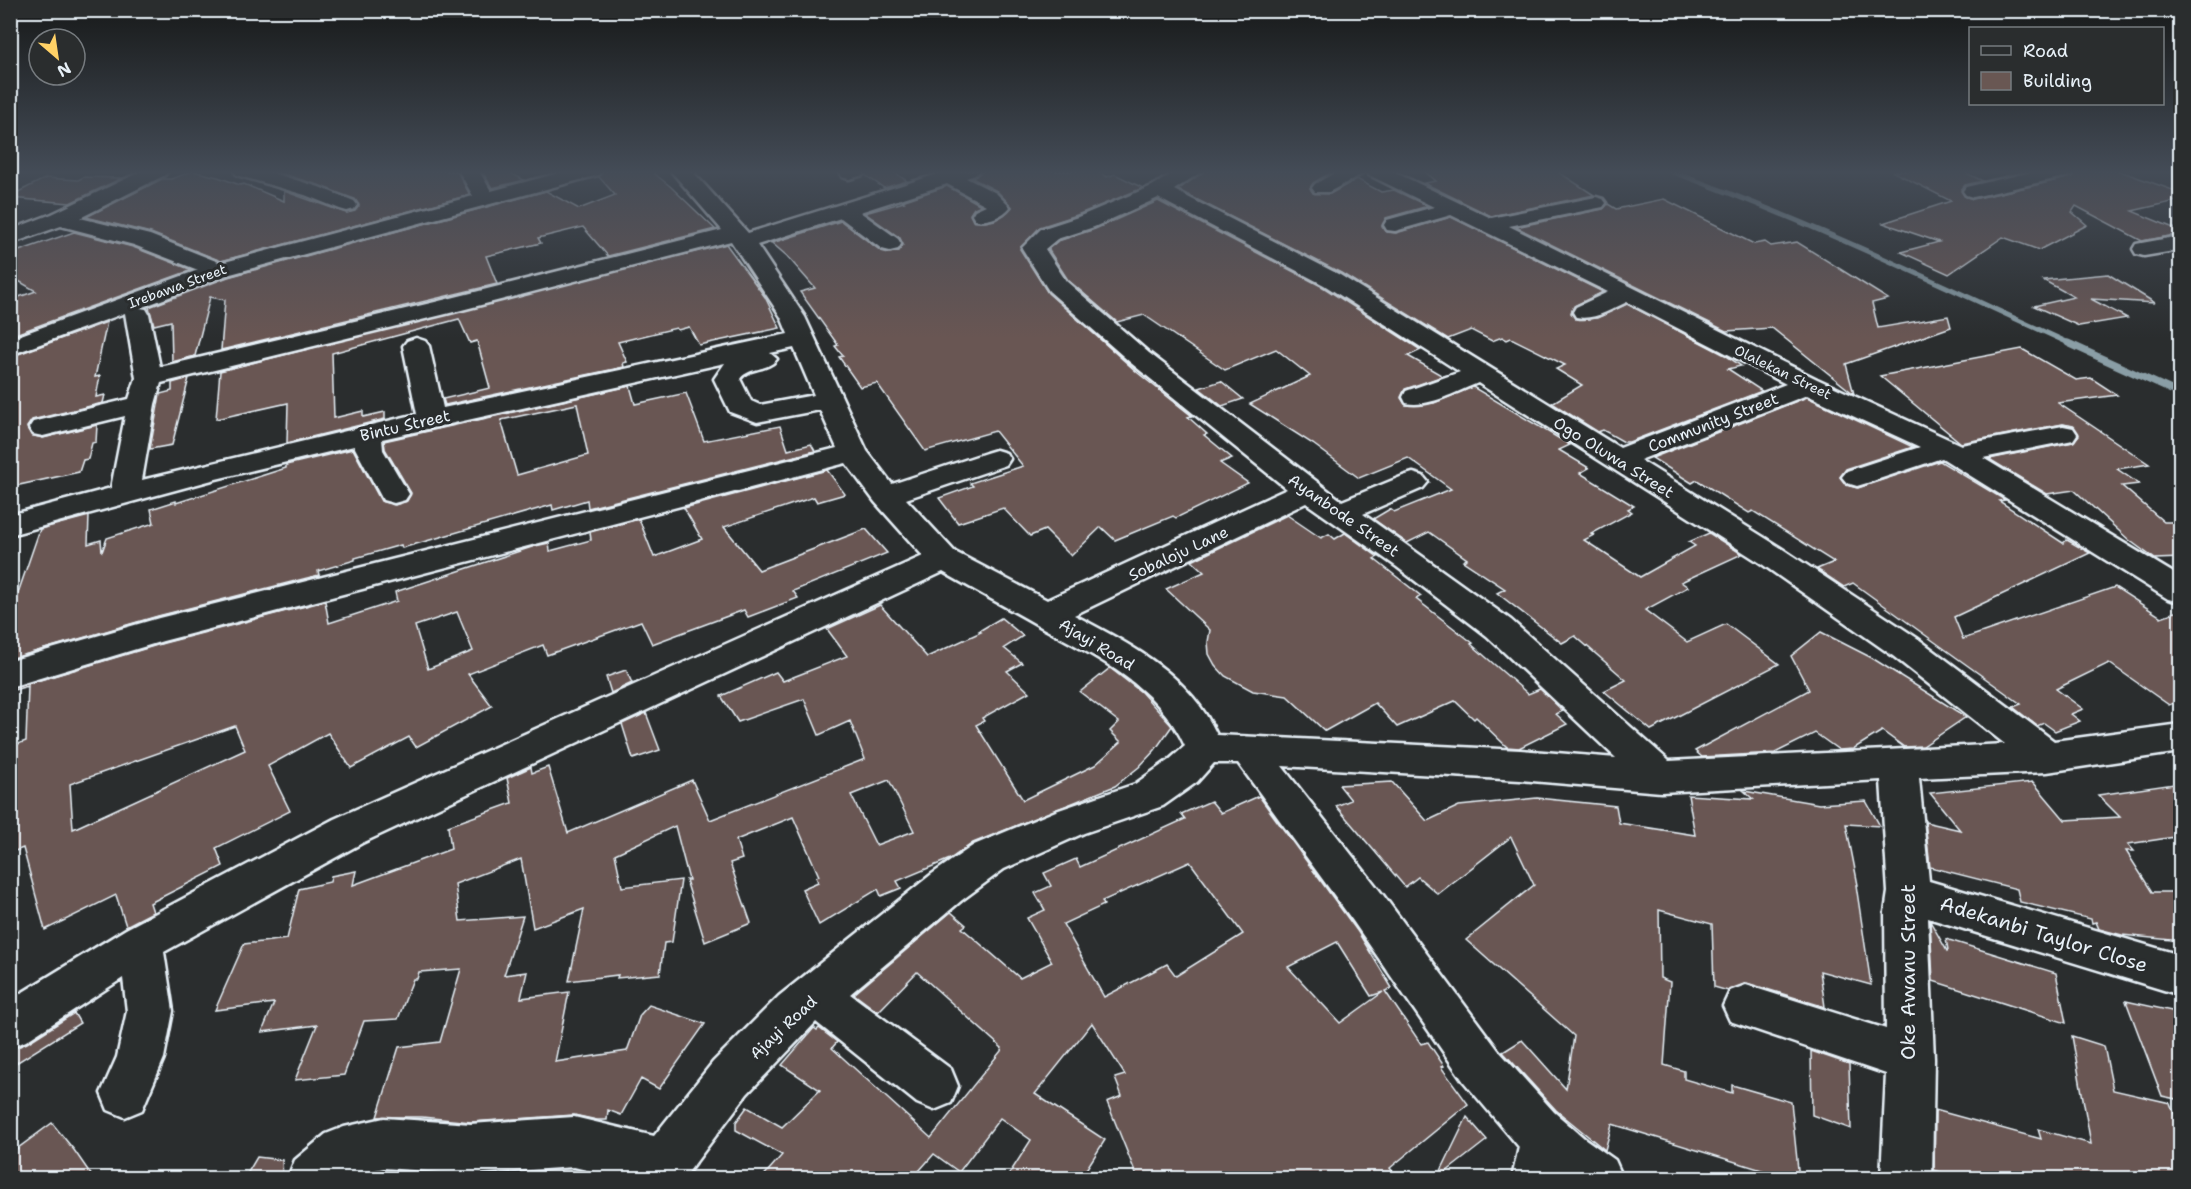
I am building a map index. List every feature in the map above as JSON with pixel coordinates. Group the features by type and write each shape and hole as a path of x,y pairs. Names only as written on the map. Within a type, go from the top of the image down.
{"street":[{"path":"10,238 40,226"},
{"path":"89,226 142,240 219,270"},
{"name":"Irebawa Street","path":"10,348 219,270 382,226"},
{"name":"Ajayi Road","path":"661,1172 730,1078 795,1011 947,887 989,857 1070,822 1149,795 1183,771 1205,749 1191,718 1166,690 1121,656 944,559 886,496 853,453 793,317 731,226"},
{"path":"149,378 782,226"},
{"path":"866,226 890,244"},
{"name":"Ayanbode Street","path":"1072,226 1049,234 1033,248 1057,286 1140,357 1308,491 1499,628 1661,777"},
{"name":"Ogo Oluwa Street","path":"1229,226 1332,280 1770,555 1905,647 2047,757"},
{"name":"Olalekan Street","path":"1491,226 1808,385 1950,452 2181,591"},
{"path":"2144,249 2181,243"},
{"path":"1585,312 1626,293"},
{"path":"125,492 141,404 149,378 137,314"},
{"path":"804,342 734,369 727,379 732,393 740,406 757,414 828,400"},
{"name":"Bintu Street","path":"10,525 125,492 432,419 804,342"},
{"path":"416,346 432,419"},
{"path":"1416,397 1481,373"},
{"name":"Community Street","path":"1618,459 1808,385"},
{"path":"43,428 141,404"},
{"path":"367,434 369,450 394,494"},
{"path":"1857,477 1950,452 2063,434"},
{"path":"10,674 159,630 853,453"},
{"path":"886,496 996,459"},
{"path":"1340,513 1413,482"},
{"name":"Sobaloju Lane","path":"1047,614 1308,491"},
{"path":"10,1026 141,943 348,831 944,559"},
{"path":"1205,749 1248,749 1520,765 1661,777 2047,757 2181,738"},
{"path":"1248,749 1363,900 1499,1087 1536,1129 1542,1158 1576,1166 1597,1179"},
{"name":"Oke Awanu Street","path":"1899,765 1909,892 1906,912 1910,1059 1906,1179"},
{"name":"Adekanbi Taylor Close","path":"1909,892 1949,907 2181,975"},
{"path":"125,1093 140,1058 150,1011 141,943"},
{"path":"816,995 934,1086"},
{"path":"1746,1006 1910,1059"},
{"path":"314,1179 344,1152 384,1143 471,1149 574,1142 661,1172"}],"building":[{"path":"125,226 351,226 221,261 151,233"},
{"path":"415,226 712,226 715,229 608,256 583,227 538,238 541,243 486,256 497,284 221,350 225,300 210,297 195,356 172,362 171,321 154,325 149,307 228,277"},
{"path":"824,226 848,226 881,251 889,253 899,251 903,245 900,238 884,226 1042,226 1020,249 1048,293 1138,373 1192,416 1188,417 1207,434 1204,435 1232,458 1220,463 1248,483 1176,518 1173,516 1115,540 1101,527 1071,556 1045,530 1030,536 1003,508 958,523 939,498 973,486 970,483 1023,466 995,431 925,451 877,383 860,387 839,357 843,356 835,346 838,345 800,292 815,288 787,256 772,243"},
{"path":"1101,226 1207,226 1323,287 1421,350 1408,356 1443,376 1405,389 1401,398 1406,405 1434,403 1473,387 1570,445 1559,450 1589,468 1580,473 1634,506 1628,509 1632,512 1584,540 1640,577 1695,546 1689,542 1709,533 1742,554 1681,582 1688,587 1645,610 1687,642 1726,624 1779,664 1651,730 1604,691 1626,680 1575,636 1562,643 1497,593 1505,589 1463,561 1467,559 1429,532 1407,543 1373,519 1390,509 1394,512 1451,489 1408,458 1359,478 1313,444 1250,404 1310,376 1276,349 1225,370 1144,315 1117,322 1068,280 1048,249 1058,241"},
{"path":"1250,226 1382,226 1387,232 1396,233 1418,226 1470,226 1603,292 1574,306 1571,313 1576,319 1597,318 1627,304 1725,355 1741,366 1728,369 1762,391 1624,442 1603,430 1598,432 1552,403 1582,385 1556,369 1565,365 1511,338 1507,340 1502,337 1492,341 1471,330 1448,339 1341,273"},
{"path":"1719,226 1754,244 1765,242 1771,246 1797,242 1888,299 1872,303 1878,328 1948,316 1951,327 1846,364 1854,394 1772,328 1726,331 1516,227"},
{"path":"1893,226 2084,226 2039,250 2003,237 1949,274 1901,252 1939,242"},
{"path":"2115,226 2170,226 2181,231 2181,234 2142,241"},
{"path":"74,232 133,247 192,270 10,336 10,300 36,291 10,276 10,254"},
{"path":"726,244 765,297 780,328 699,345 689,327 678,330 676,328 618,342 627,362 623,363 624,367 445,405 443,399 490,388 477,341 470,343 459,319 332,353 334,418 363,411 363,417 385,412 385,419 287,443 288,403 216,419 220,371"},
{"path":"2108,274 2155,303 2091,299 2127,318 2079,326 2034,306 2074,297 2043,280"},
{"path":"107,322 95,377 100,376 96,397 105,395 103,403 32,420 27,427 31,435 43,438 97,425 96,442 92,443 88,459 83,460 79,472 10,487 10,357"},
{"path":"2022,349 2076,380 2091,378 2117,395 2058,403 2149,464 2117,469 2139,484 2122,486 2164,522 2172,522 2181,530 2181,558 2155,559 2129,540 2074,490 2047,494 1989,459 2073,442 2079,435 2073,426 2063,424 1961,443 1880,376"},
{"path":"189,378 172,445 150,449 160,394 172,391 172,383"},
{"path":"1221,381 1243,399 1222,406 1199,388"},
{"path":"630,386 635,404 686,393 704,441 780,426 788,450 811,444 815,451 588,508 587,500 553,510 552,505 402,548 401,545 355,558 355,560 318,571 319,575 158,616 10,659 10,616 40,529 89,516 88,544 101,540 102,552 107,538 154,523 151,509 286,468 286,465 353,449 381,501 395,505 407,501 411,493 385,449 384,441","holes":["577,404 588,455 517,475 501,420"]},
{"path":"1807,397 1913,447 1846,469 1840,477 1846,485 1858,488 1940,461 2005,500 1999,501 2063,543 2067,540 2090,553 1954,617 1963,639 2115,587 2161,617 2181,610 2181,700 2169,705 2109,663 2056,689 2083,709 2071,714 2080,721 2055,731 2044,723 2037,726 2013,707 2021,704 1853,583 1844,587 1817,569 1834,562 1753,511 1749,513 1697,480 1692,483 1652,458"},
{"path":"827,470 845,494 817,502 814,497 724,527 759,570 866,529 887,553 793,591 798,598 748,617 744,610 652,644 641,621 547,655 543,645 468,674 492,706 416,747 409,737 351,768 328,733 268,766 290,811 216,848 223,866 150,903 153,912 126,926 116,895 45,930 23,848 10,853 10,747 26,741 28,686 10,691 10,689 164,643 325,601 329,623 397,601 395,592 535,546 549,543 550,551 591,540 590,532 639,519 654,557 702,539 684,508","holes":["457,612 473,651 428,669 415,626","235,726 245,750 73,829 70,784"]},
{"path":"1287,515 1321,538 1329,534 1335,539 1345,533 1378,557 1374,559 1421,596 1416,599 1473,643 1471,644 1528,694 1540,689 1563,711 1556,714 1567,724 1519,748 1507,747 1476,717 1474,719 1455,701 1397,727 1375,703 1325,731 1287,696 1253,691 1225,676 1209,654 1210,630 1166,589 1204,572 1192,561"},
{"path":"880,605 927,657 981,632 979,631 1001,618 1023,636 1004,648 1022,663 1007,671 1029,692 982,718 984,721 976,725 1023,800 1095,765 1121,742 1110,731 1119,722 1080,692 1110,668 1141,692 1172,726 1155,750 1139,767 1115,786 973,843 950,859 897,881 901,888 881,896 878,889 819,925 802,889 818,882 816,877 819,876 793,817 736,840 742,859 730,863 751,923 705,942 686,880 689,880 675,826 615,854 622,887 681,880 672,942 664,943 660,974 617,978 618,975 569,981 584,909 533,928 521,859 455,884 460,921 523,916 504,975 527,972 521,998 569,992 555,1062 627,1051 640,1015 649,1005 705,1024 659,1089 641,1079 621,1115 608,1110 607,1120 574,1115 471,1122 422,1117 377,1117 399,1047 440,1042 461,969 419,972 417,979 413,979 398,1019 364,1021 344,1075 295,1080 317,1025 262,1032 274,1003 215,1010 244,944 287,939 299,889 330,882 331,876 356,871 353,885 451,849 448,826 512,803 507,778 531,767 532,773 548,767 568,833 692,780 710,820 865,759 850,721 819,735 804,699 738,722 721,696 776,672 783,681 847,656 827,629","holes":["889,780 914,831 876,845 851,795"]},
{"path":"1821,632 1872,658 1966,717 1923,746 1904,747 1882,731 1853,749 1839,750 1815,733 1775,753 1702,757 1695,751 1809,690 1791,656"},
{"path":"626,670 632,683 611,693 606,677"},
{"path":"646,713 660,750 633,759 622,724"},
{"path":"1392,782 1427,821 1459,806 1537,798 1616,806 1619,823 1695,835 1688,795 1753,799 1744,791 1819,804 1866,801 1880,826 1846,824 1858,885 1856,885 1871,985 1820,971 1825,1007 1747,983 1728,991 1714,987 1712,924 1659,910 1660,978 1670,982 1664,1065 1684,1071 1684,1079 1732,1093 1732,1085 1791,1102 1799,1179 1791,1179 1612,1124 1605,1150 1556,1110 1503,1052 1522,1040 1566,1089 1574,1036 1466,940 1534,885 1511,837 1438,894 1418,877 1405,887 1336,806 1351,800 1339,785"},
{"path":"2033,782 2065,820 2120,817 2098,795 2181,783 2181,836 2128,844 2134,851 2126,851 2152,892 2181,892 2181,941 2122,935 2099,929 2096,922 2092,923 2091,919 2020,902 2017,889 1930,867 1925,822 1960,830 1930,793"},
{"path":"1259,796 1358,932 1392,988 1385,991 1421,1044 1428,1042 1444,1066 1441,1067 1468,1104 1390,1168 1399,1179 1138,1179 1107,1102 1122,1096 1115,1078 1125,1075 1092,1023 1035,1094 1105,1140 1080,1179 1006,1179 1031,1140 1000,1118 959,1172 934,1154 912,1179 761,1179 782,1155 736,1130 736,1122 747,1107 782,1127 820,1090 782,1065 814,1028 817,1030 819,1028 837,1042 832,1048 931,1138 1001,1051 1002,1048 917,972 878,1012 854,994 951,912 966,925 962,928 1020,978 1052,962 1027,918 1045,910 1035,893 1051,886 1044,873 1076,859 1080,867 1185,819 1181,814 1211,801 1221,813","holes":["1190,862 1243,934 1176,976 1167,964 1104,997 1063,924 1104,905 1102,901","1337,942 1371,996 1383,992 1340,1023 1288,967"]},
{"path":"1930,921 1947,951 1946,939 2056,973 2066,1023 1933,981"},
{"path":"2126,1001 2181,1013 2181,1100 2162,1096"},
{"path":"74,1013 80,1023 10,1067 10,1050 27,1043"},
{"path":"2072,1036 2104,1046 2113,1090 2170,1103 2181,1131 2181,1179 1963,1179 1934,1170 1935,1110 2041,1139 2038,1129 2091,1144"},
{"path":"1811,1051 1849,1064 1851,1129 1812,1115"},
{"path":"1467,1117 1487,1140 1437,1179"},
{"path":"52,1123 94,1179 10,1179 10,1154"},
{"path":"257,1157 282,1160 283,1179 244,1179"}],"waterway":[{"path":"1811,226 2071,344"},
{"path":"2068,343 2180,394"}]}
